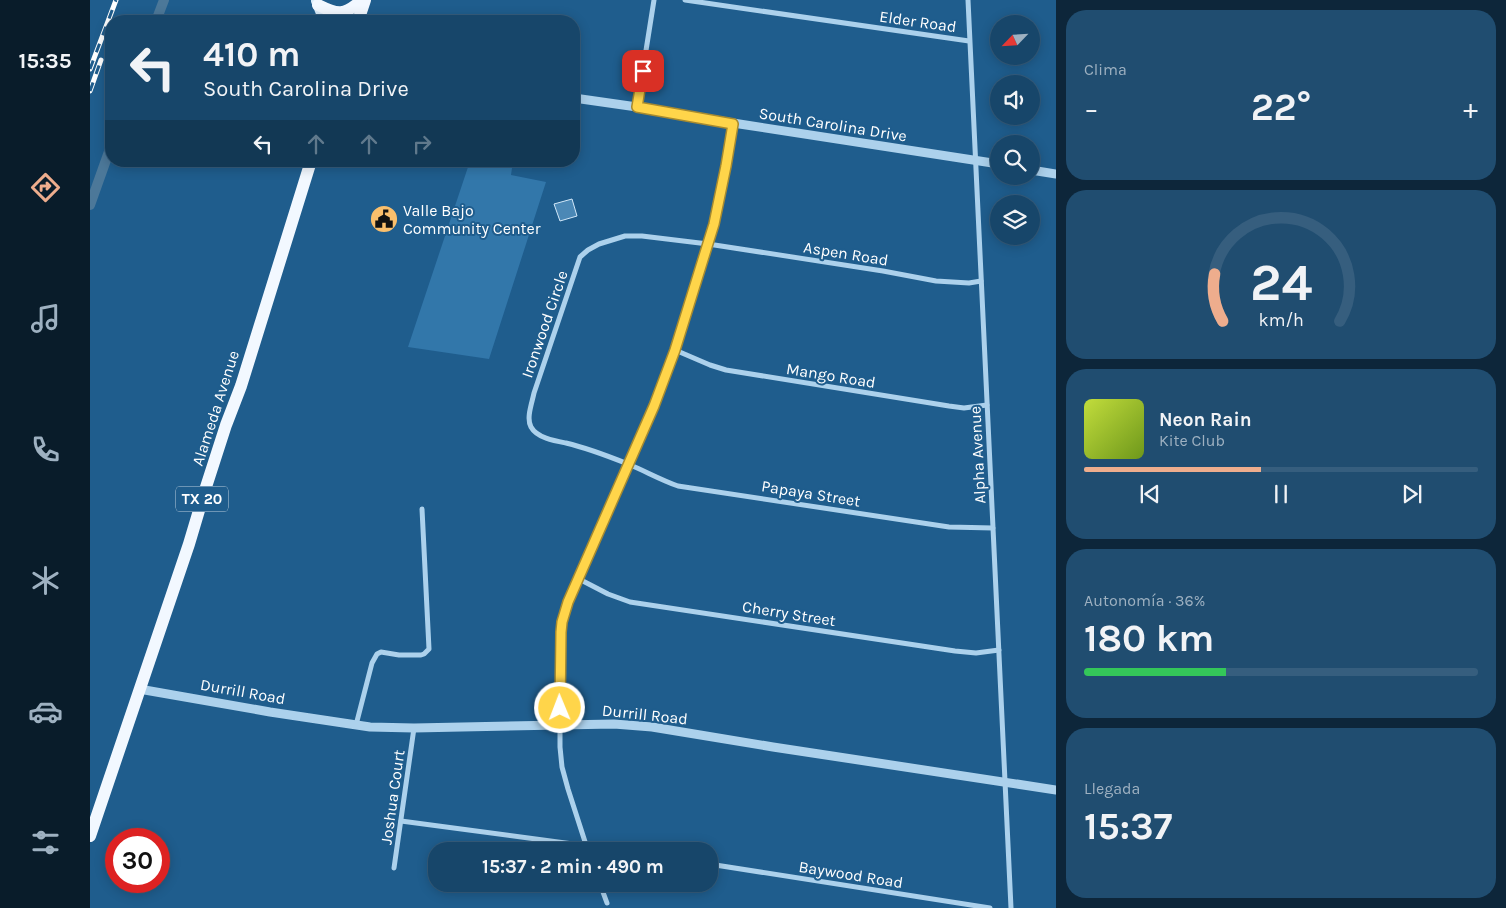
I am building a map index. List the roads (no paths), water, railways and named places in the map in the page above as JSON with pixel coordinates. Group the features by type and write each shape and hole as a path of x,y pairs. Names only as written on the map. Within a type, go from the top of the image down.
{"main road":[{"path":"316,3 330,11 344,12 351,10 362,0"},
{"path":"360,15 366,0"},
{"path":"316,3 321,15"},
{"name":"Alameda Avenue","path":"90,836 189,544 226,425 241,386 310,167"}],"street":[{"path":"637,107 654,0"},
{"name":"Elder Road","path":"685,0 970,41"},
{"name":"Alpha Avenue","path":"968,0 1011,908"},
{"name":"South Carolina Drive","path":"580,99 990,162"},
{"path":"585,842 562,767 559,691 562,622 568,602 654,406 675,350 719,203 733,124"},
{"path":"1040,171 1056,174"},
{"name":"Ironwood Circle","path":"629,464 546,438 534,430 530,422 534,393 573,276 580,257 588,250 599,244 625,236 642,236 708,244"},
{"name":"Aspen Road","path":"708,244 936,281 969,283 981,281"},
{"name":"Mango Road","path":"675,350 726,370 949,406 964,408 987,405"},
{"name":"Papaya Street","path":"629,464 649,475 678,486 949,527 993,528"},
{"path":"356,725 372,663 377,654 381,652 399,655 421,655 429,649 422,509"},
{"name":"Cherry Street","path":"579,580 630,602 955,651 976,653 999,650"},
{"name":"Durrill Road","path":"139,689 356,725 414,728 614,724 652,727 1056,790"},
{"name":"Joshua Court","path":"394,868 414,728"},
{"path":"401,821 563,842"},
{"name":"Baywood Road","path":"718,865 990,908"},
{"path":"603,892 607,902"}],"waterway":[{"path":"158,15 164,0"},
{"path":"90,205 105,163"}],"railway":[{"path":"110,15 116,0"},
{"path":"90,69 105,29"},
{"path":"90,91 101,60"}],"place":[{"name":"Valle Bajo Community Center","path":"384,219"}]}
